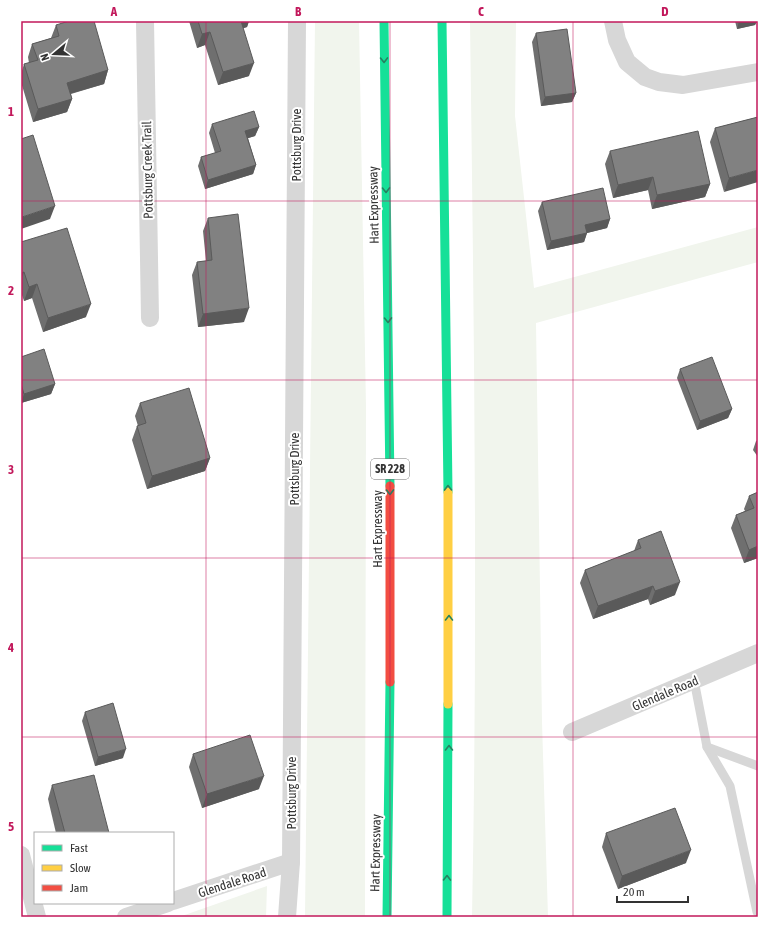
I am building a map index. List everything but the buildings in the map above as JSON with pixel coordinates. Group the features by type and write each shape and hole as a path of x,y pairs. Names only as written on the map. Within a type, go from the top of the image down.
{"highway":[{"name":"Hart Expressway","path":"384,21 390,497 390,746 387,917"},
{"path":"442,21 448,495 449,758 447,917"}],"street":[{"name":"Pottsburg Creek Trail","path":"145,21 150,318"},
{"name":"Pottsburg Drive","path":"287,917 291,862 297,21"},
{"path":"613,21 617,40 627,62 645,76 659,82 683,84 758,72"},
{"name":"Glendale Road","path":"572,732 758,653"},
{"path":"21,855 37,917"},
{"name":"Glendale Road","path":"174,901 291,862"},
{"path":"126,917 165,904"}],"lane":[{"path":"694,680 707,747 730,786 757,912"},
{"path":"707,747 758,766"}],"shaded area":[{"path":"315,21 359,21 366,407 365,917 305,917"},
{"path":"470,21 516,21 515,116 534,288 758,227 758,262 536,323 542,722 548,917 472,917 475,581"},
{"path":"267,886 266,917 179,917"}],"traffic: fast":[{"path":"384,21 390,486"},
{"path":"442,21 448,492"},
{"path":"387,917 390,682"},
{"path":"447,917 448,704"}],"traffic: slow":[{"path":"448,492 448,704"}],"traffic: jam":[{"path":"390,486 390,682"}]}
